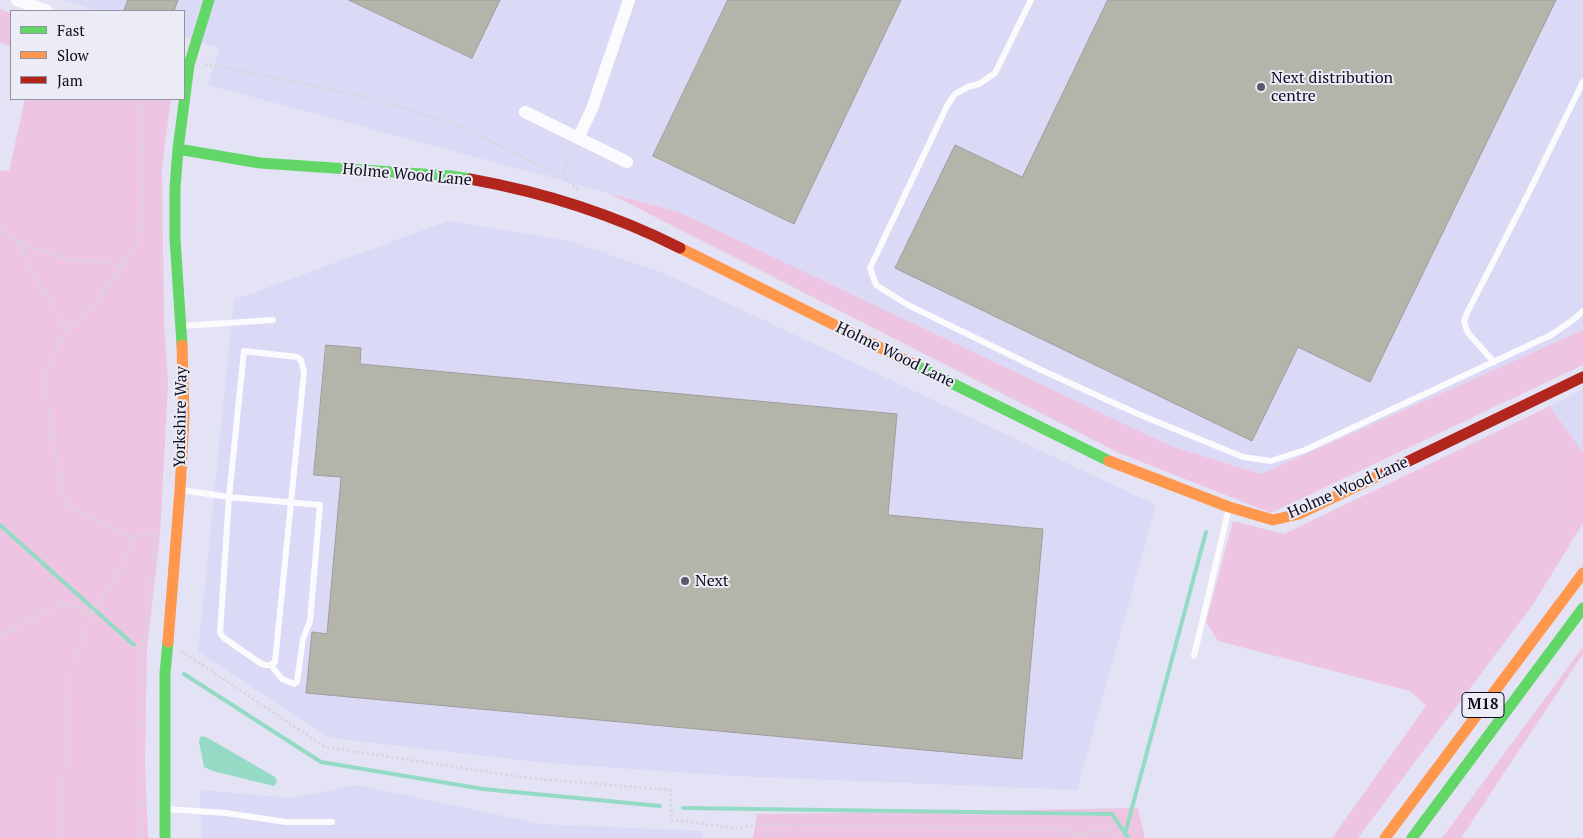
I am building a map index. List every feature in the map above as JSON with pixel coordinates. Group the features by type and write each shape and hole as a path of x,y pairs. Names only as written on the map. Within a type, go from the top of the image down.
{"main road":[{"name":"Yorkshire Way","path":"186,64 209,0"},
{"name":"Yorkshire Way","path":"165,838 166,649 180,490 184,416 181,326 175,239 175,188 183,100"},
{"name":"Holme Wood Lane","path":"178,149 260,163 451,176 503,185 588,209 664,240 1119,466 1229,507 1273,520 1299,514 1583,376"},
{"name":"M18","path":"1385,838 1583,573"},
{"name":"M18","path":"1412,838 1583,608"}],"street":[{"path":"17,0 44,10"},
{"path":"578,138 592,109 629,0"},
{"path":"525,112 627,162"}],"lane":[{"path":"1031,0 995,73 979,84 968,87 956,94 947,106 870,268 876,285 908,305 1039,369 1138,414 1244,457 1271,461 1305,450 1551,335 1583,311"},
{"path":"1494,362 1468,333 1464,322 1583,82"},
{"path":"181,326 273,320"},
{"path":"244,351 297,356 301,360 304,372 275,662 271,665 266,666 260,663 224,638 220,633 229,497 244,351"},
{"path":"180,490 229,497 320,504 310,621 303,639 296,684 289,683 282,678 271,665"},
{"path":"1194,656 1229,507"},
{"path":"164,809 226,813 286,822 332,822"}],"path":[{"path":"186,64 207,64 359,96 455,124 562,176 588,199 588,209"},
{"path":"142,100 143,204 137,244 95,304 65,331 46,370 49,416 63,496 74,510 133,538 142,535 176,534"},
{"path":"562,176 578,138"},
{"path":"0,228 17,242 68,259 123,265"},
{"path":"17,242 65,331"},
{"path":"142,838 138,761 142,652 156,534"},
{"path":"60,838 70,673 91,614 114,581 133,538"},
{"path":"0,636 63,603 91,614"},
{"path":"166,649 182,651 325,747 528,778 670,790 672,820 737,828 767,824 1059,829 1078,834 1106,830 1114,834 1116,838"},
{"path":"767,824 768,838"},
{"path":"1077,838 1078,834"}],"shaded area":[{"path":"61,0 1583,0 1583,330 1261,474 1171,446 679,212 208,85 220,48 185,37 185,10 95,10"},
{"path":"0,9 10,13 10,47 0,42"},
{"path":"25,100 171,100 162,168 164,320 168,384 160,536 147,648 145,761 148,838 0,838 0,170 9,171"},
{"path":"608,193 679,212 1171,446 1261,474 1583,330 1583,365 1271,513 1119,453"},
{"path":"448,221 569,241 666,274 1156,505 1077,790 733,776 546,763 330,738 198,652 234,300"},
{"path":"1583,389 1583,453 1550,406"},
{"path":"1550,406 1583,453 1583,523 1534,603 1358,838 1332,838 1426,706 1410,691 1218,641 1206,622 1233,521 1284,534"},
{"path":"1583,647 1583,654 1461,838 1442,838"},
{"path":"201,736 208,738 275,777 277,782 274,786 213,771 204,767 199,741"},
{"path":"357,785 541,824 702,831 702,838 201,838 200,790 291,798"},
{"path":"1138,808 1145,838 753,838 757,814"}],"building":[{"path":"128,0 178,0 174,10 124,10"},
{"path":"349,0 500,0 472,58"},
{"path":"728,0 901,0 794,224 653,156"},
{"path":"1108,0 1556,0 1370,382 1298,347 1252,441 895,268 955,145 1022,177"},
{"name":"Next","path":"326,345 361,348 360,364 897,414 888,515 1043,529 1022,759 306,693 312,632 327,634 341,477 314,475"}],"waterway":[{"path":"0,525 134,645"},
{"path":"1125,834 1206,532"},
{"path":"184,674 321,762 483,789 660,806"},
{"path":"683,808 1112,814 1128,838"}],"traffic: fast":[{"path":"185,96 189,65 209,0"},
{"path":"182,345 175,239 175,188 184,100"},
{"path":"178,149 260,163 451,176 470,179"},
{"path":"913,364 1109,461"},
{"path":"1412,838 1583,608"},
{"path":"165,838 165,673 168,642"}],"traffic: slow":[{"path":"680,248 913,364"},
{"path":"168,642 184,416 182,345"},
{"path":"1109,461 1229,507 1273,520 1299,514 1386,472"},
{"path":"1385,838 1583,573"}],"traffic: jam":[{"path":"470,179 497,184 578,206 630,225 680,248"},
{"path":"1386,472 1583,377"}],"place":[{"name":"Next distribution centre","path":"1261,87"},
{"name":"Next","path":"685,581"}]}
